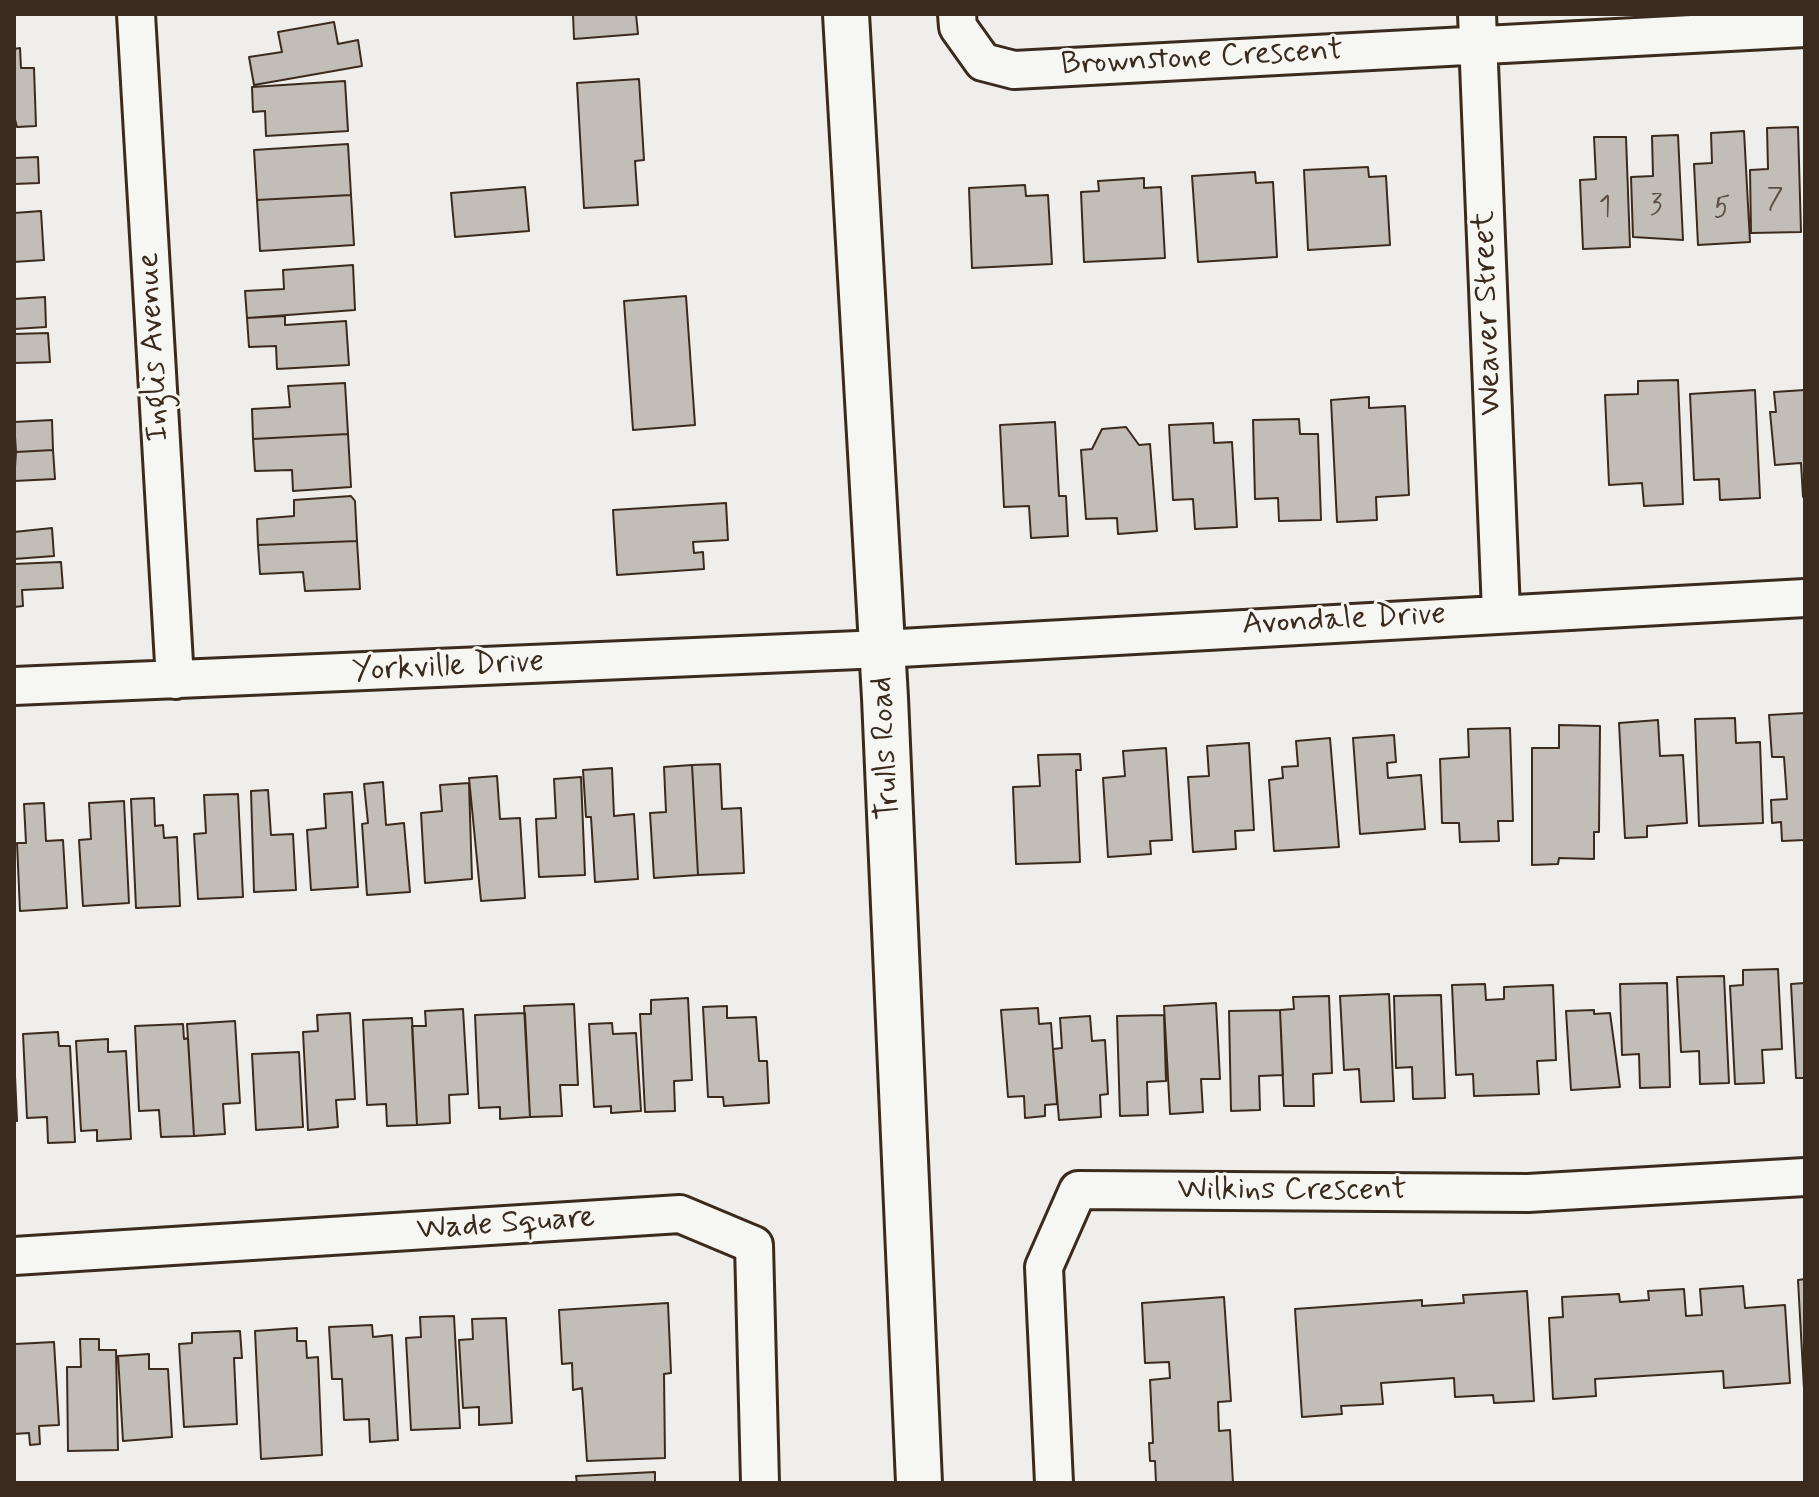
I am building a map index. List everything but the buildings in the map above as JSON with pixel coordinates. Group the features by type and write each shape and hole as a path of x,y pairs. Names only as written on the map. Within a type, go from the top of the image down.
{"street":[{"name":"Inglis Avenue","path":"136,14 175,680"},
{"name":"Trulls Road","path":"846,14 882,649 919,1483"},
{"name":"Brownstone Crescent","path":"957,14 958,27 983,62 1014,70 1477,29 1805,28"},
{"name":"Weaver Street","path":"1477,29 1501,612"},
{"name":"Avondale Drive","path":"882,649 1501,612 1805,598"},
{"name":"Yorkville Drive","path":"14,686 882,649"},
{"name":"Wilkins Crescent","path":"1054,1483 1044,1267 1078,1190 1528,1193 1805,1177"},
{"name":"Wade Square","path":"14,1256 680,1214 754,1245 760,1483"}]}
